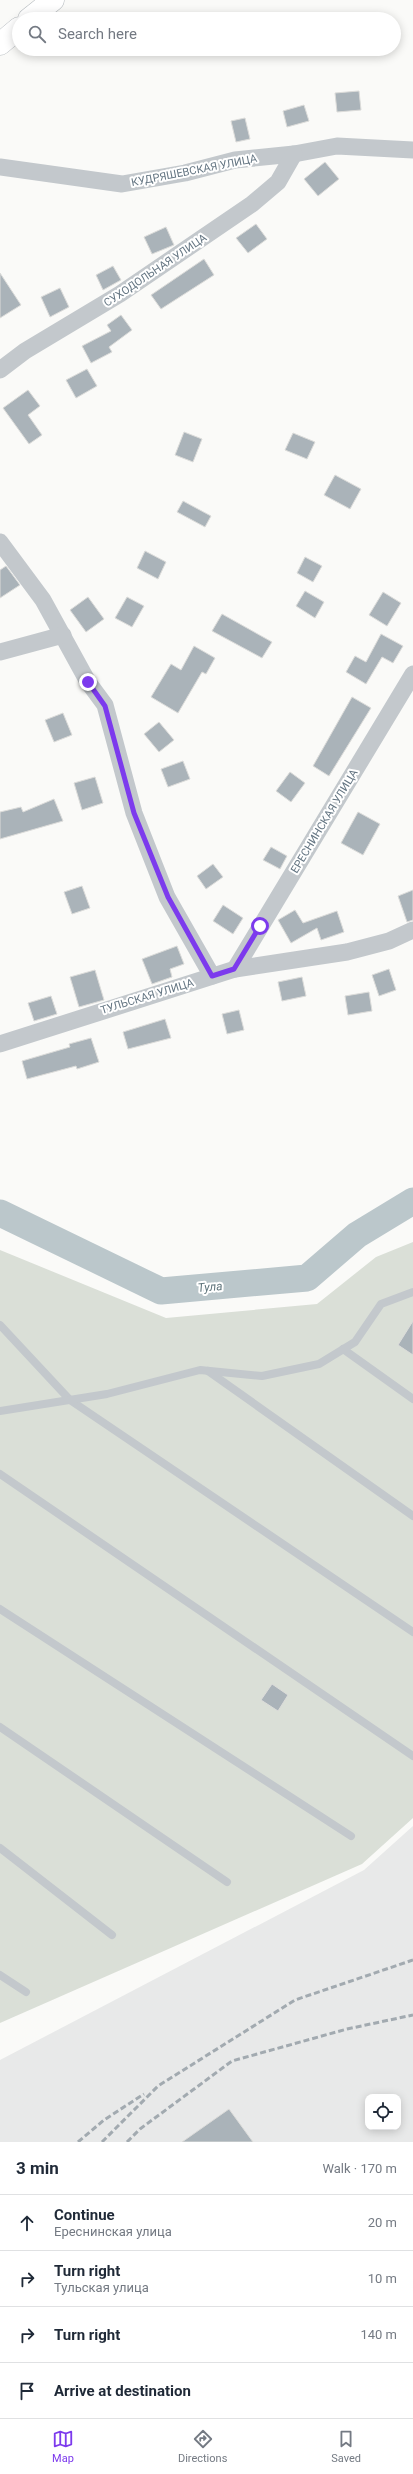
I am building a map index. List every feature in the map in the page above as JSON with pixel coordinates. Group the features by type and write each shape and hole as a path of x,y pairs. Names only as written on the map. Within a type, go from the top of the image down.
{"main road":[{"path":"38,12 53,0"},
{"path":"0,44 12,34"}],"street":[{"name":"КУДРЯШЕВСКАЯ УЛИЦА","path":"0,167 122,184 185,173 236,160 294,154 338,146 413,150"},
{"name":"СУХОДОЛЬНАЯ УЛИЦА","path":"0,370 25,351 120,294 252,204 278,182 294,154"},
{"path":"0,542 42,600 88,682 105,706 134,813 145,841 168,897 212,976"},
{"path":"0,652 63,635"},
{"name":"ЕРЕСНИНСКАЯ УЛИЦА","path":"234,969 411,682"},
{"name":"ТУЛЬСКАЯ УЛИЦА","path":"0,1044 234,969 347,952 389,941 413,930"}],"lane":[{"path":"0,1411 107,1394 200,1370 262,1376 318,1364 355,1342 381,1304 413,1292"},
{"path":"0,1325 70,1400 413,1632"},
{"path":"343,1349 413,1399"},
{"path":"208,1371 413,1516"},
{"path":"0,1474 413,1756"},
{"path":"0,1609 351,1836"},
{"path":"0,1727 227,1882"},
{"path":"0,1848 112,1935"},
{"path":"0,1975 26,1992"}],"shaded area":[{"path":"413,1242 413,1818 362,1864 0,2023 0,1250 166,1318 317,1304 376,1257"},
{"path":"413,1826 413,2142 0,2142 0,2060 364,1870"}],"building":[{"path":"359,91 361,110 337,112 335,93"},
{"path":"304,105 309,121 287,127 283,111"},
{"path":"245,118 250,139 236,142 231,121"},
{"path":"325,162 339,179 318,196 304,179"},
{"path":"256,224 267,239 248,253 236,238"},
{"path":"166,227 174,245 152,254 144,237"},
{"path":"204,259 214,275 161,309 151,295"},
{"path":"113,266 121,280 103,290 96,275"},
{"path":"0,273 21,305 0,318"},
{"path":"60,288 69,307 50,317 41,297"},
{"path":"121,315 132,330 109,347 112,352 91,363 82,346 111,331 107,325"},
{"path":"87,369 97,386 76,398 66,380"},
{"path":"28,390 40,406 28,415 42,435 29,444 3,408"},
{"path":"184,432 202,439 193,462 175,455"},
{"path":"293,433 315,442 307,459 285,450"},
{"path":"335,475 361,489 350,509 324,495"},
{"path":"183,501 211,516 205,527 177,512"},
{"path":"145,551 166,562 158,579 137,568"},
{"path":"305,557 322,566 313,582 297,573"},
{"path":"6,566 20,585 0,598 0,570"},
{"path":"305,591 324,602 315,618 296,606"},
{"path":"383,592 401,603 387,626 369,615"},
{"path":"88,597 104,619 86,632 70,610"},
{"path":"127,597 144,606 132,627 115,618"},
{"path":"222,614 272,642 262,658 212,631"},
{"path":"381,634 403,646 393,663 382,657 366,684 346,672 355,656 366,662"},
{"path":"194,646 215,658 206,674 202,672 178,713 151,697 171,664 181,670"},
{"path":"352,697 371,708 329,776 313,766"},
{"path":"63,713 72,735 54,742 45,720"},
{"path":"159,722 174,740 159,752 144,734"},
{"path":"183,761 190,779 168,787 161,769"},
{"path":"290,772 305,783 291,802 276,791"},
{"path":"95,777 103,803 82,810 74,783"},
{"path":"54,799 63,821 0,839 0,812 21,807 23,812"},
{"path":"358,812 380,824 363,855 341,843"},
{"path":"271,847 287,856 280,869 263,860"},
{"path":"213,864 223,877 206,889 197,876"},
{"path":"82,886 90,908 72,914 64,892"},
{"path":"413,890 413,920 407,922 398,896"},
{"path":"223,905 243,918 233,934 213,921"},
{"path":"295,910 303,923 337,911 344,932 321,940 317,928 291,943 278,920"},
{"path":"177,946 184,964 170,969 172,977 152,984 142,959"},
{"path":"389,969 396,990 379,996 372,975"},
{"path":"95,970 104,1000 79,1007 70,977"},
{"path":"302,977 306,996 282,1001 278,982"},
{"path":"369,992 372,1011 348,1015 345,996"},
{"path":"51,996 57,1014 34,1021 28,1003"},
{"path":"239,1010 244,1030 227,1034 222,1014"},
{"path":"165,1019 171,1038 128,1049 123,1032"},
{"path":"91,1038 99,1062 77,1069 76,1066 27,1079 22,1061 70,1047 69,1044"},
{"path":"413,1321 413,1355 398,1345"},
{"path":"272,1684 288,1695 278,1711 261,1700"},
{"path":"229,2109 253,2142 182,2142"}],"waterway":[{"name":"Тула","path":"0,1213 161,1291 307,1278 357,1235 413,1201"}],"railway":[{"path":"102,2142 158,2086 295,2000 413,1960"},
{"path":"127,2142 140,2129 232,2061 347,2029 413,2015"},
{"path":"78,2142 104,2120 144,2094"}],"route":[{"path":"88,682 105,706 111,734 134,813 168,897 212,976 234,969 260,926"}]}
